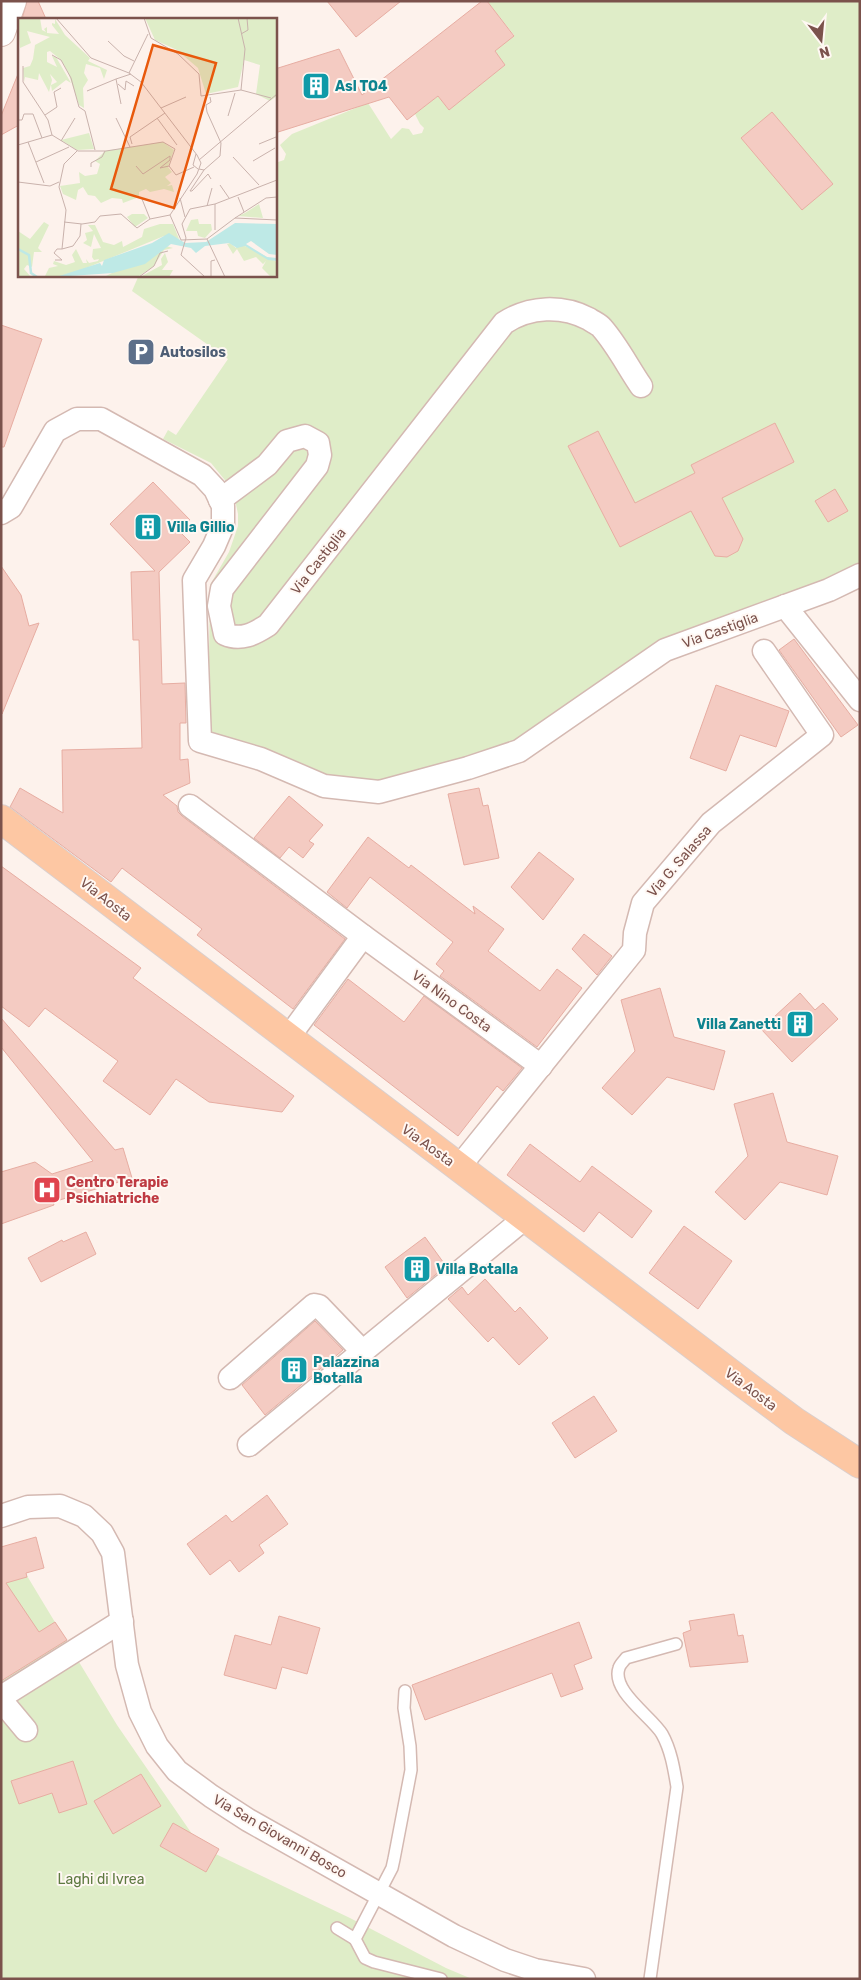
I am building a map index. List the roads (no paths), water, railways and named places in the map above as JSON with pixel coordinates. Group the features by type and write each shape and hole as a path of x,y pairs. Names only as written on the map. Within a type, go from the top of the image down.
{"main road":[{"path":"1,32 12,1"},
{"name":"Via Aosta","path":"1,819 779,1410 860,1464"}],"street":[{"name":"Via Castiglia","path":"220,500 267,465 288,441 305,436 318,443 320,455 317,466 222,589 219,606 225,634 232,638 242,638 256,633 268,625 504,323 515,316 530,312 561,309 581,315 600,326 641,386"},
{"name":"Via Castiglia","path":"1,513 11,507 55,431 77,419 101,419 202,475 215,489 223,506 223,525 214,546 194,580 200,741 261,759 324,786 379,792 468,768 519,751 665,650 785,606"},
{"path":"860,575 829,590 785,606 860,700"},
{"name":"Via G. Salassa","path":"459,1168 634,950 635,933 643,903 711,823 822,735 764,651"},
{"name":"Via Nino Costa","path":"190,806 541,1066"},
{"path":"288,1038 363,936"},
{"path":"249,1444 525,1218"},
{"path":"230,1378 314,1305 319,1306 363,1352"},
{"name":"Via San Giovanni Bosco","path":"1,1516 28,1507 60,1506 84,1516 102,1533 113,1553 127,1665 140,1712 157,1746 176,1771 248,1820 454,1936 505,1960 534,1970 584,1979"},
{"path":"26,1730 1,1698 122,1621"}],"lane":[{"path":"650,1979 676,1787 674,1766 662,1733 629,1697 620,1682 619,1668 626,1658 676,1644"},
{"path":"355,1939 392,1868 410,1770 410,1746 404,1708 405,1690"},
{"path":"337,1928 355,1939 365,1958 441,1979"}],"place":[{"name":"Asl TO4","path":"316,86"},
{"name":"Autosilos","path":"141,352"},
{"name":"Villa Gillio","path":"148,527"},
{"name":"Villa Zanetti","path":"800,1024"},
{"name":"Centro Terapie Psichiatriche","path":"47,1190"},
{"name":"Villa Botalla","path":"417,1269"},
{"name":"Palazzina Botalla","path":"294,1370"}],"park label":[{"name":"Laghi di Ivrea","path":"101,1879"}]}
